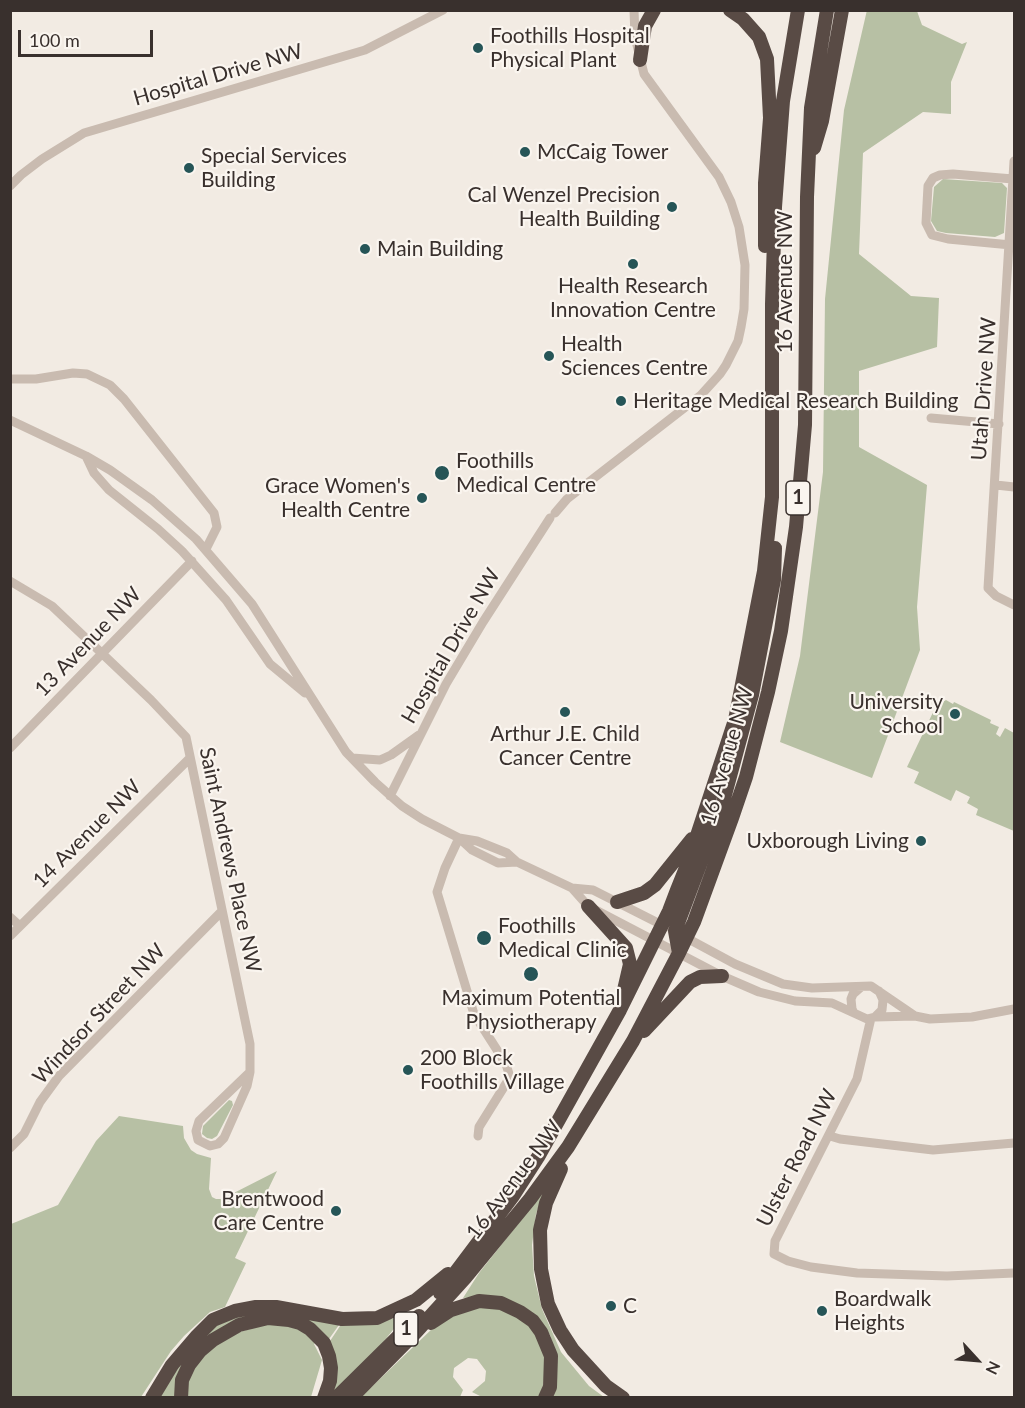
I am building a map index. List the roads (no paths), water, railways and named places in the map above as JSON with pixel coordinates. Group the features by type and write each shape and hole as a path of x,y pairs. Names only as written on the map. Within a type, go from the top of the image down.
{"highway":[{"path":"640,60 645,26 654,10"},
{"path":"730,10 743,19 759,37 767,59 770,118 765,183 765,256 772,304"},
{"name":"16 Avenue NW","path":"351,1398 417,1332 498,1239 568,1147 633,1041 679,954 675,931 689,860 735,720 764,571 772,497 772,304 775,207 783,101 798,10"},
{"name":"16 Avenue NW","path":"336,1398 440,1294 507,1205 538,1157 620,1010 655,940 675,931 698,912 746,777 760,728 781,631 795,526 805,425 808,170 811,108 827,10"},
{"path":"808,170 822,121 842,10"},
{"path":"675,931 722,806 752,695 774,580 776,528 772,497"},
{"path":"617,902 644,893 656,885 691,841 705,813"},
{"path":"588,906 619,939 629,954 630,964 620,1010"},
{"path":"633,1041 690,982 700,977 722,976"},
{"path":"568,1147 549,1195 542,1223 539,1243 544,1287 548,1304 573,1350 606,1386 623,1398"},
{"path":"152,1398 185,1348 213,1320 235,1311 256,1307 293,1309 342,1319 377,1318 416,1300 470,1255"},
{"path":"417,1332 452,1310 479,1301 501,1303 512,1308 532,1321 547,1343 552,1372 550,1387 545,1398"},
{"path":"181,1398 182,1380 189,1365 200,1351 213,1340 239,1325 268,1318 300,1323 324,1343 331,1368 330,1381 324,1398"}],"street":[{"name":"Hospital Drive NW","path":"10,186 42,159 84,133 365,50 443,10"},
{"name":"Hospital Drive NW","path":"390,796 446,684 552,516 567,499 702,394 726,365 738,340 744,309 744,265 739,227 729,196 719,177 644,74 635,37 634,10"},
{"name":"Utah Drive NW","path":"1014,160 1008,359 999,424 988,588 996,596 1014,605"},
{"path":"1011,245 948,239 932,235 926,223 928,186 933,178 953,174 1012,179"},
{"path":"15,380 73,373 87,374 110,385 124,399 214,513 217,526 206,549"},
{"path":"932,418 999,424"},
{"path":"10,420 86,456 131,484 174,518 206,549 252,604 310,697 352,758 390,796 422,819 459,838 472,850 498,863 517,862 572,888 593,890 735,964 783,984 812,988 871,986 915,1016"},
{"path":"86,456 94,473 109,490 158,529 192,561 226,600 270,664 310,697"},
{"path":"128,505 131,484"},
{"path":"996,485 1014,487"},
{"name":"13 Avenue NW","path":"10,748 192,561"},
{"name":"Saint Andrews Place NW","path":"10,581 52,606 186,737 250,1044 250,1072 247,1086 224,1138 218,1144 210,1146 198,1140 196,1131 199,1121 250,1072"},
{"path":"251,638 266,644 276,642"},
{"path":"352,758 380,760 419,735"},
{"name":"14 Avenue NW","path":"10,936 190,758"},
{"path":"459,838 437,892 474,1014 506,1065 509,1074 507,1082 479,1127 478,1136"},
{"path":"572,888 588,906 722,976 781,999 832,1003 862,1018 972,1017 1014,1010"},
{"name":"Windsor Street NW","path":"10,1148 24,1134 40,1102 59,1076 222,911"},
{"path":"10,917 20,926"},
{"path":"854,1013 851,999 856,990 861,987"},
{"path":"873,1018 883,1005 879,991"},
{"name":"Ulster Road NW","path":"873,1018 857,1079 775,1241 774,1254 788,1261 811,1267 857,1273 947,1276 1014,1273"},
{"path":"830,1136 933,1150 1014,1143"}],"place":[{"name":"Foothills Hospital Physical Plant","path":"478,48"},
{"name":"McCaig Tower","path":"525,152"},
{"name":"Special Services Building","path":"189,168"},
{"name":"Cal Wenzel Precision Health Building","path":"672,207"},
{"name":"Main Building","path":"365,249"},
{"name":"Health Research Innovation Centre","path":"633,264"},
{"name":"Health Sciences Centre","path":"549,356"},
{"name":"Heritage Medical Research Building","path":"621,401"},
{"name":"Foothills Medical Centre","path":"442,473"},
{"name":"Grace Women's Health Centre","path":"422,498"},
{"name":"Arthur J.E. Child Cancer Centre","path":"565,712"},
{"name":"University School","path":"955,714"},
{"name":"Uxborough Living","path":"921,841"},
{"name":"Foothills Medical Clinic","path":"484,938"},
{"name":"Maximum Potential Physiotherapy","path":"531,974"},
{"name":"200 Block Foothills Village","path":"408,1070"},
{"name":"Brentwood Care Centre","path":"336,1211"},
{"name":"C","path":"611,1306"},
{"name":"Boardwalk Heights","path":"822,1311"}]}
